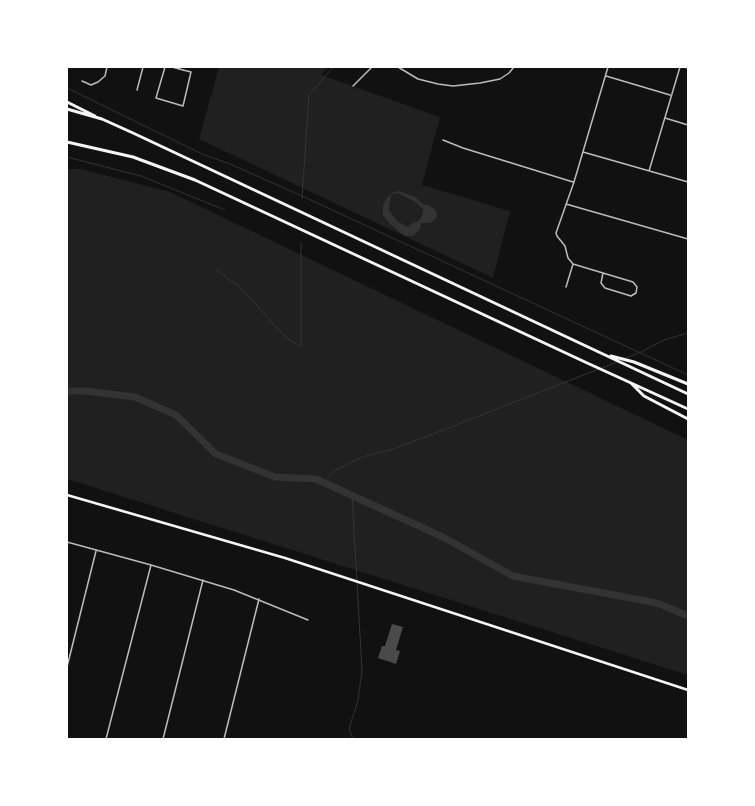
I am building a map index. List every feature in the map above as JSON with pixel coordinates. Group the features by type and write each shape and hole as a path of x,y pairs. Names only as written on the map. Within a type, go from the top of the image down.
{"highway":[{"path":"67,102 688,394"},
{"path":"67,109 102,119"},
{"path":"67,142 132,157 195,180 688,409"},
{"path":"604,354 634,362 688,384"},
{"path":"630,382 644,396 688,419"}],"main road":[{"path":"67,495 242,545 688,690"}],"street":[{"path":"82,81 91,86 105,76 107,67"},
{"path":"138,90 143,67"},
{"path":"164,67 156,98 183,106 191,72 172,67"},
{"path":"353,86 372,67"},
{"path":"398,67 418,79 453,86 500,79 510,73 514,67"},
{"path":"603,273 601,283 605,288 631,296 636,293 637,287 633,282 603,273 573,264 568,258 563,242 557,236 608,67"},
{"path":"649,171 665,118 670,95 680,67"},
{"path":"684,67 688,68"},
{"path":"606,76 670,95"},
{"path":"665,118 688,125"},
{"path":"443,140 464,148 574,182"},
{"path":"583,152 688,182"},
{"path":"566,204 688,239"},
{"path":"566,287 573,264"},
{"path":"67,542 204,580 259,599 308,620"},
{"path":"67,667 96,550"},
{"path":"106,739 151,565"},
{"path":"163,739 204,580"},
{"path":"224,739 259,599"}],"shaded area":[{"path":"219,67 328,67 321,75 440,117 422,185 510,211 493,278 199,139"},
{"path":"67,169 81,169 170,192 688,440 688,675 67,479"},
{"path":"399,191 415,197 424,205 429,205 436,211 437,216 430,223 420,223 421,227 413,236 405,236 389,223 383,215 383,206 387,198 394,192","holes":["398,193 416,202 423,209 422,216 416,223 414,222 408,227 397,221 389,210 390,197 393,194"]}],"building":[{"path":"392,624 403,627 396,650 400,651 396,664 378,658 382,646 385,646"}],"waterway":[{"path":"302,199 309,95 333,67"},
{"path":"67,88 202,154 230,164 302,196 688,375"},
{"path":"67,157 141,176 225,210"},
{"path":"215,269 240,287 286,338 301,346 301,243"},
{"path":"626,358 664,340 688,333"},
{"path":"602,368 617,362"},
{"path":"323,482 336,470 362,457 390,450 420,439 599,369"},
{"path":"67,391 85,391 135,397 176,415 216,454 275,477 316,479 443,537 513,576 657,603 688,616"},
{"path":"352,495 362,670 358,700 349,729 353,739"}]}
